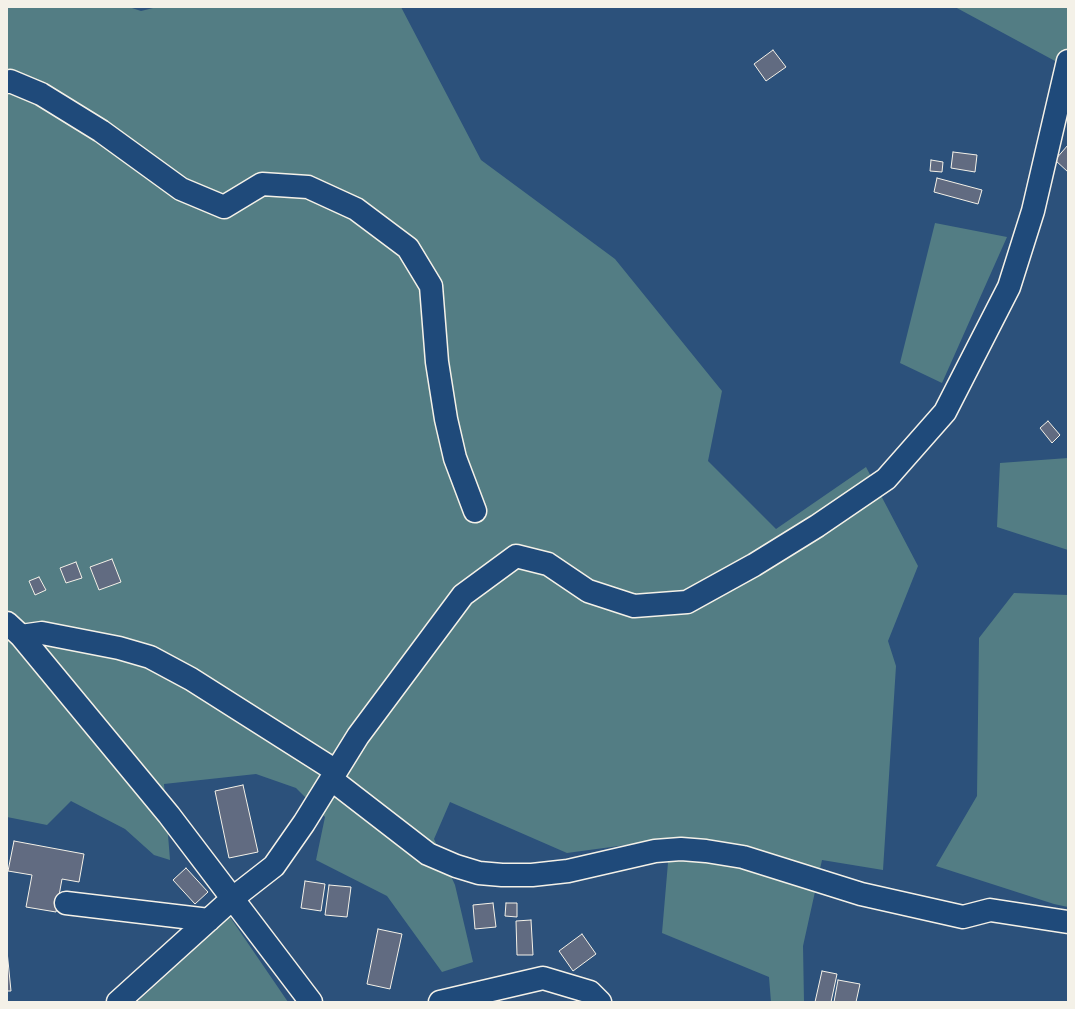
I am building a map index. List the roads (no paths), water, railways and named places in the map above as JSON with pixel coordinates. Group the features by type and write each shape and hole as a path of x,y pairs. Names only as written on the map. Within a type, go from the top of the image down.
{"street":[{"path":"118,1002 233,898 274,866 304,823 358,736 463,595 516,556 548,564 588,591 634,606 687,602 754,565 810,530 886,479 945,412 1009,287 1033,211 1068,61"},
{"path":"7,82 10,81 41,94 101,131 181,189 224,207 262,184 308,187 356,209 408,248 431,286 437,362 446,419 455,458 474,511"},
{"path":"14,630 42,633 119,648 150,657 191,679 334,775 428,854 456,866 479,873 502,876 532,875 568,871 655,851 680,849 706,850 743,857 861,894 962,917 990,910 1068,922"},
{"path":"14,630 169,815 311,1002"},
{"path":"66,903 209,920"},
{"path":"440,1002 542,978 590,992 600,1002"}]}
